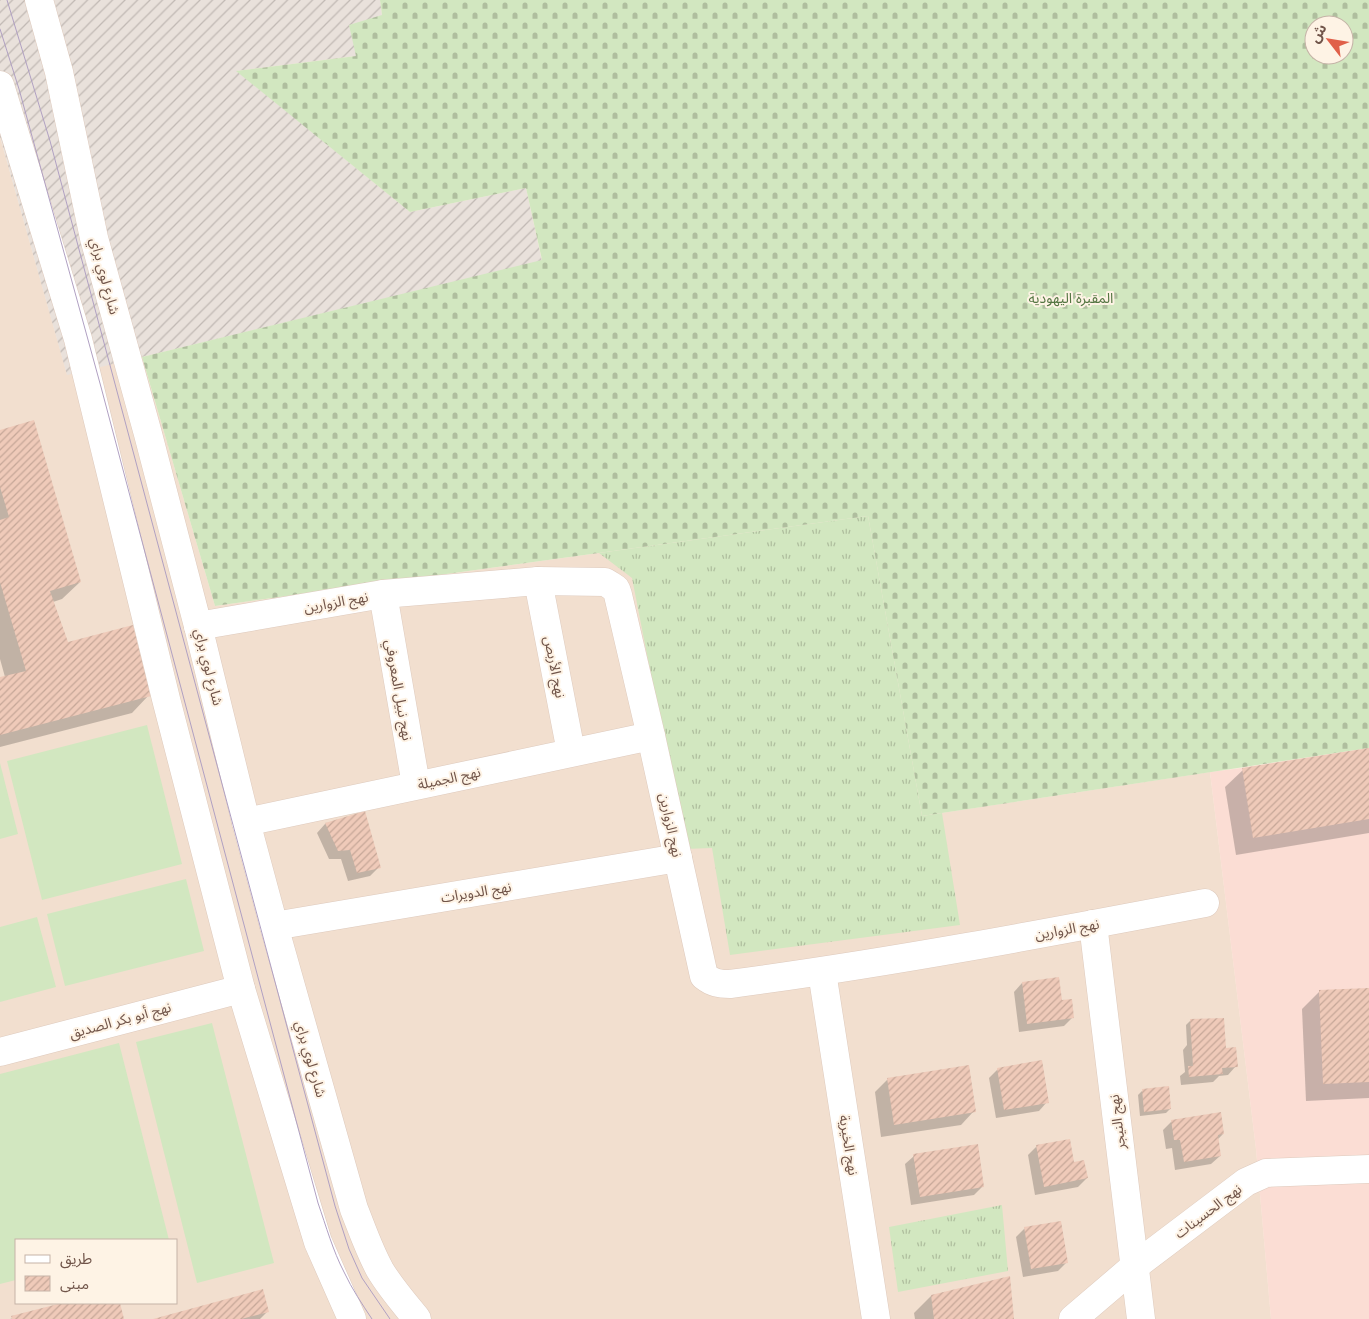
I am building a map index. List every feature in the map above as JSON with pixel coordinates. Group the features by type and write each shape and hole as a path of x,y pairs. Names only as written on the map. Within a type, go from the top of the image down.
{"street":[{"name":"شارع لوي براي","path":"38,0 59,72 94,238 198,626 246,822 354,1209 380,1270 417,1319"},
{"path":"0,85 78,339 166,699 241,989 318,1242 352,1319"},
{"name":"نهج الزوارين","path":"198,626 383,594 538,581 605,582 616,589 651,736 704,976 711,982 730,984 822,972 1205,903"},
{"name":"نهج الأربص","path":"538,581 571,752"},
{"name":"نهج نبيل المعروفي","path":"383,594 416,785"},
{"name":"نهج الجميلة","path":"246,822 651,736"},
{"name":"نهج الدويرات","path":"274,926 678,858"},
{"name":"نهج النيجر","path":"1093,924 1140,1319"},
{"name":"نهج الخيرية","path":"822,972 876,1319"},
{"name":"نهج أبو بكر الصديق","path":"0,1052 241,989"},
{"name":"نهج الحسينات","path":"1073,1319 1135,1266 1246,1182 1257,1176 1266,1173 1369,1169"}],"shaded area":[{"path":"0,0 380,0 382,15 356,56 237,71 410,212 526,188 542,261 67,375 0,137"},
{"path":"0,137 67,374 142,357 215,606 868,516 922,816 1210,772 1256,1149 1271,1319 0,1319"},
{"path":"1369,748 1369,1319 1271,1319 1256,1149 1210,772"}],"green space":[{"name":"المقبرة اليهودية","path":"380,0 1369,0 1369,748 922,816 868,516 215,606 142,357 542,260 526,188 410,212 236,71 356,56 349,25 382,15"},
{"path":"868,516 922,816 942,813 960,925 730,955 712,848 685,849 632,578 599,553"},
{"path":"147,725 182,864 42,900 7,761"},
{"path":"0,763 18,834 0,839"},
{"path":"186,879 204,951 65,986 47,914"},
{"path":"37,917 56,987 0,1002 0,927"},
{"path":"212,1023 274,1263 197,1283 136,1042"},
{"path":"119,1043 169,1239 15,1239 15,1280 0,1284 0,1074"},
{"path":"1002,1205 1008,1271 898,1292 889,1227"}],"building":[{"path":"34,420 81,582 50,591 68,642 133,625 151,696 0,735 0,677 26,671 0,582 0,520 9,517 0,487 0,430"},
{"path":"1369,748 1369,819 1253,838 1242,768"},
{"path":"365,811 381,868 357,873 350,850 338,851 325,823"},
{"path":"1059,977 1062,1000 1072,999 1074,1018 1027,1024 1022,982"},
{"path":"1369,988 1369,1082 1323,1084 1319,990"},
{"path":"1224,1018 1226,1048 1236,1047 1238,1067 1222,1068 1223,1074 1189,1077 1188,1066 1193,1066 1190,1019"},
{"path":"1042,1060 1049,1103 1004,1110 997,1068"},
{"path":"969,1065 976,1112 894,1125 887,1078"},
{"path":"1169,1086 1171,1109 1144,1112 1142,1089"},
{"path":"1221,1112 1224,1134 1218,1135 1221,1156 1184,1162 1180,1140 1174,1140 1171,1120"},
{"path":"1070,1139 1074,1162 1084,1160 1088,1178 1044,1187 1036,1145"},
{"path":"978,1144 984,1187 920,1197 913,1154"},
{"path":"1061,1221 1068,1263 1031,1269 1024,1227"},
{"path":"1010,1276 1014,1319 934,1319 931,1295"},
{"path":"263,1289 269,1312 241,1319 153,1319"},
{"path":"58,1304 120,1304 124,1319 12,1319 11,1316"}],"tram line":[{"path":"7,0 50,141 335,1206 349,1249 362,1278 390,1319"},
{"path":"0,29 19,89 101,387 318,1203 340,1264 372,1319"}]}
